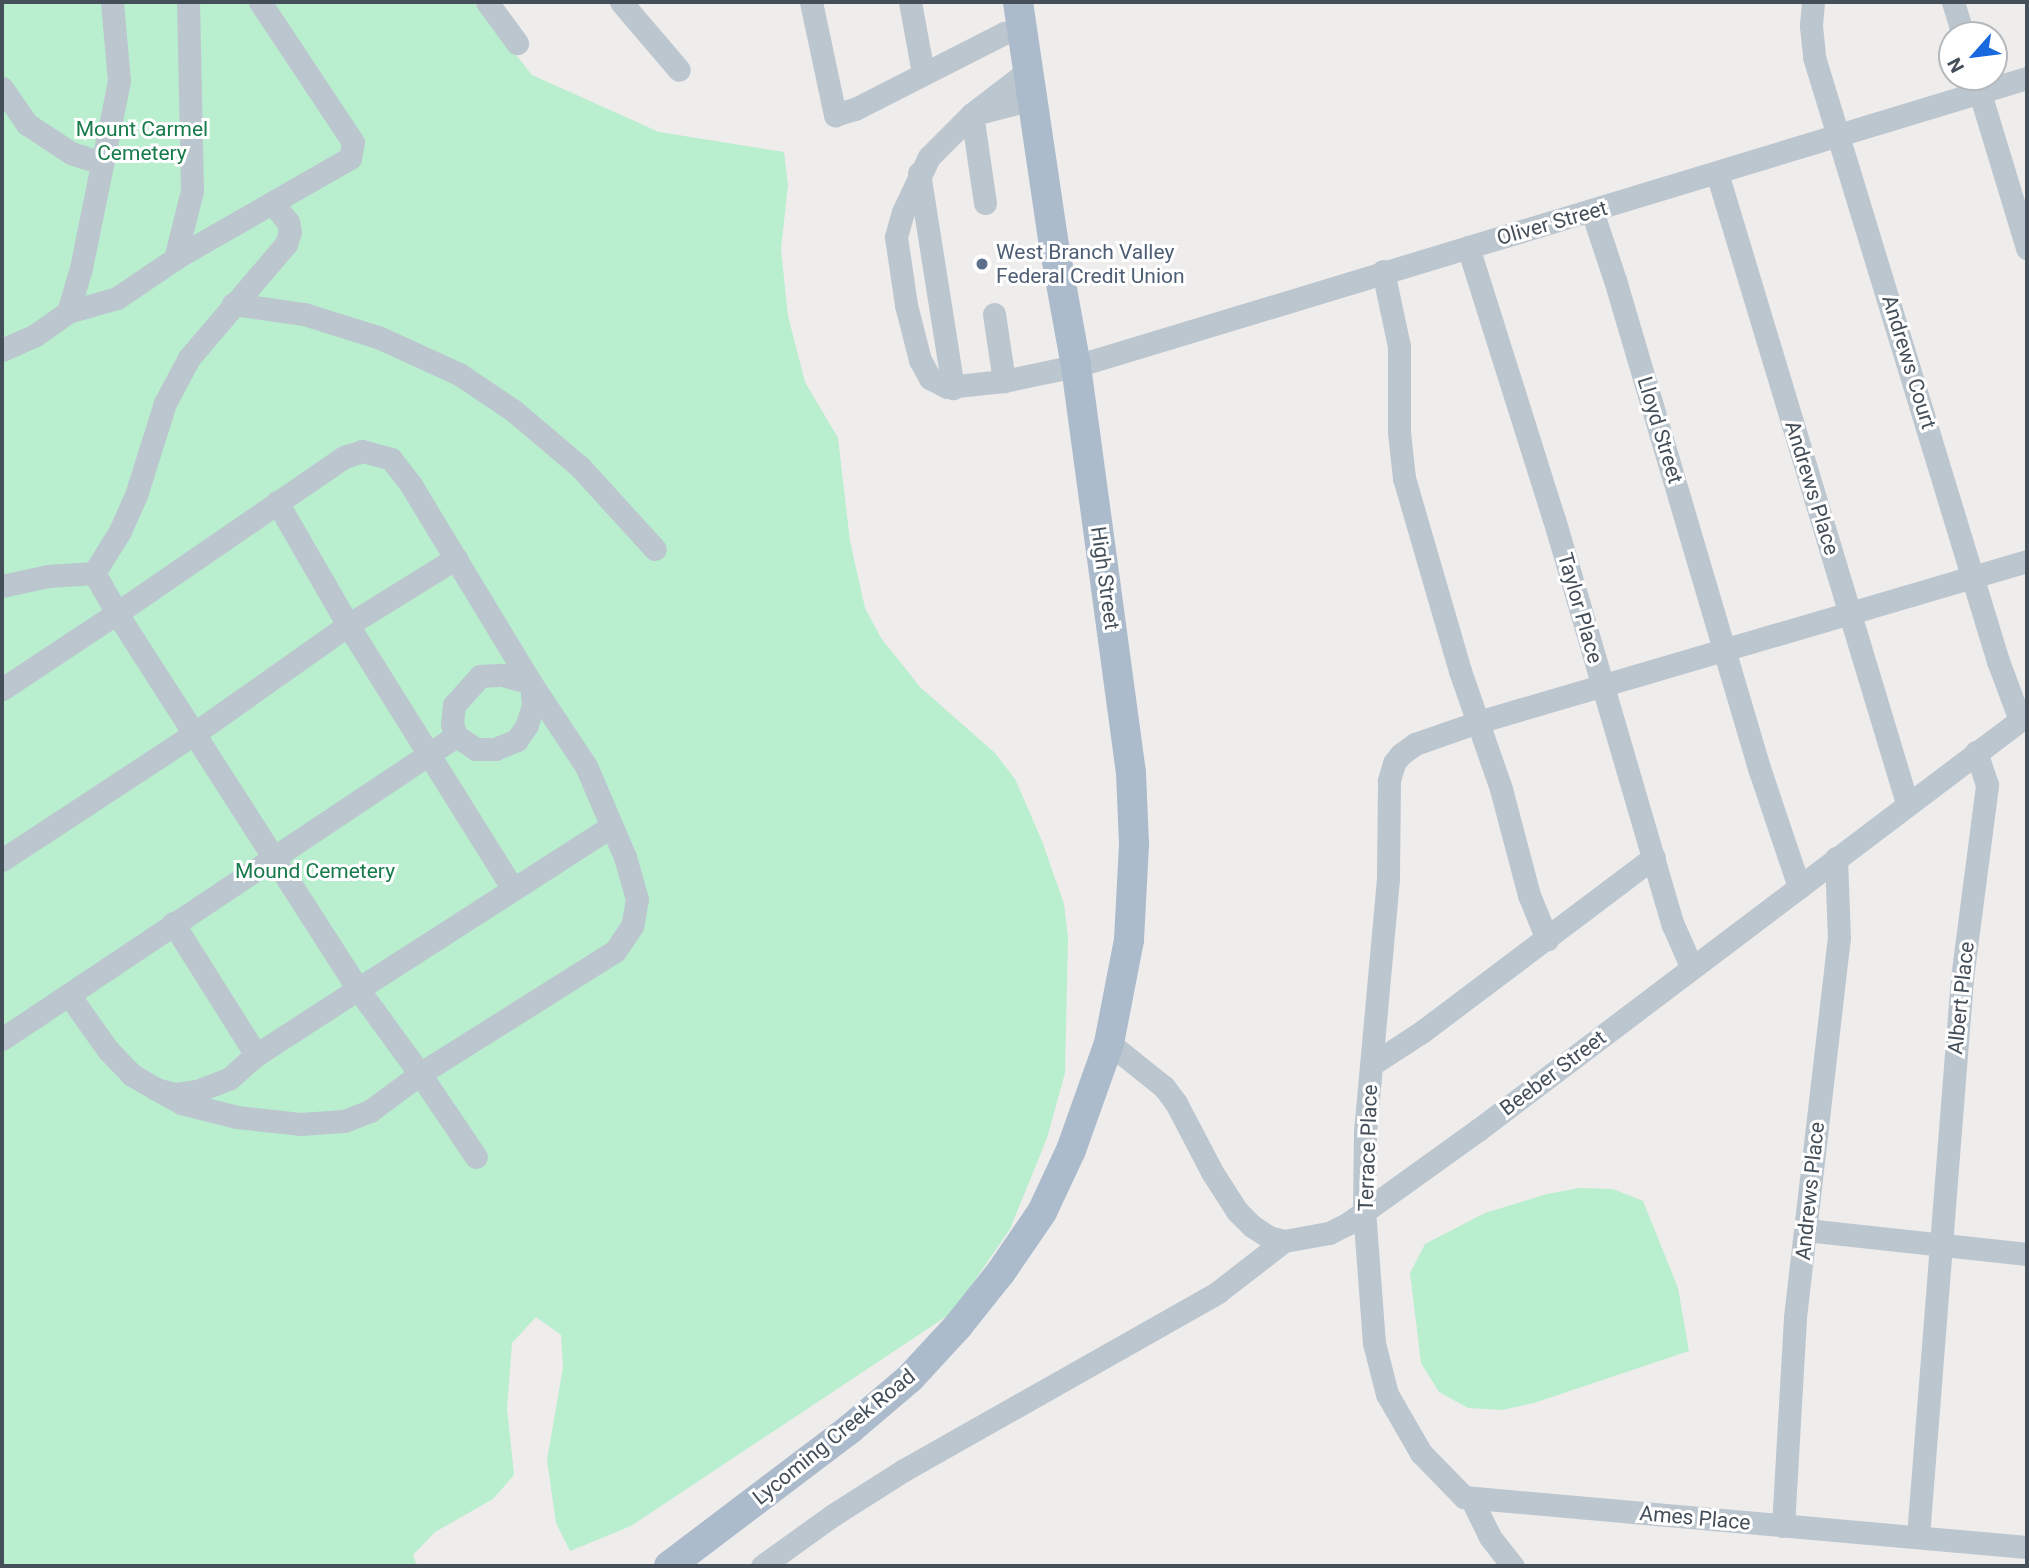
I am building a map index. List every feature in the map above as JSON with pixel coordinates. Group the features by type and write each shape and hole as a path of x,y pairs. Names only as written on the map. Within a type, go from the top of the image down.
{"main road":[{"name":"High Street","path":"1020,15 1076,366 1131,773 1134,844 1129,940 1109,1043 1071,1150"},
{"name":"Lycoming Creek Road","path":"669,1566 850,1429 910,1378 1001,1272 1042,1212 1071,1150"}],"street":[{"path":"68,312 119,81 112,2"},
{"path":"175,259 192,191 188,2"},
{"path":"2,350 34,335 68,312 117,298 175,259 305,181 342,163 354,150 353,142 261,2"},
{"path":"487,2 517,43"},
{"path":"621,2 679,70"},
{"path":"811,2 835,115 855,109 1004,33 1020,15"},
{"path":"910,2 923,73"},
{"name":"Andrews Court","path":"1813,2 1811,26 1814,57 1998,661 2023,717"},
{"path":"1953,2 1959,21"},
{"name":"Oliver Street","path":"2008,81 2027,78"},
{"path":"953,388 930,378 920,360 906,305 897,237 919,172 929,158 972,114 991,112 1030,85"},
{"path":"2,88 27,124 71,153 102,163"},
{"name":"Oliver Street","path":"953,388 1076,366 1384,271 1840,136 1961,91"},
{"path":"1979,91 2027,248"},
{"path":"972,114 985,202"},
{"path":"919,172 953,388"},
{"name":"Andrews Place","path":"1717,173 1907,803"},
{"path":"94,573 120,531 136,495 165,403 189,358 286,244 290,232 288,222 272,203"},
{"name":"Lloyd Street","path":"1592,211 1799,887"},
{"name":"Taylor Place","path":"1468,247 1554,519 1673,925 1692,968"},
{"path":"1384,271 1399,346 1399,432 1404,478 1421,544 1501,789 1529,895 1547,939"},
{"path":"233,304 304,314 379,337 459,374 514,411 580,467 655,549"},
{"path":"994,314 1004,381"},
{"path":"2,689 344,457 362,452 391,459 411,485 531,683 586,766 625,858 637,900 632,926 615,951 420,1074 370,1111 344,1121 300,1124 237,1117 181,1103 132,1074 107,1050 69,995"},
{"path":"277,502 348,625 513,889"},
{"path":"2,860 195,733 348,625 456,558"},
{"path":"1478,722 2027,561"},
{"path":"2,586 48,576 94,573"},
{"path":"94,573 358,989 477,1157"},
{"path":"502,675 531,683 533,705 527,725 517,740 495,749 476,749 456,736 452,724 454,705 480,676 502,675"},
{"name":"Beeber Street","path":"1284,1241 1329,1233 1347,1224 1478,1130 2023,717"},
{"name":"Terrace Place","path":"1471,1498 1464,1497 1421,1452 1387,1394 1374,1343 1364,1210 1365,1131 1388,878 1389,781 1394,763 1415,744 1478,722"},
{"path":"2,1040 456,736"},
{"name":"Albert Place","path":"1942,1246 1962,978 1987,785 1976,752"},
{"path":"156,1089 175,1094 197,1091 229,1079 256,1055 610,827"},
{"path":"1371,1065 1423,1031 1654,857"},
{"name":"Andrews Place","path":"1783,1526 1795,1317 1839,939 1836,858"},
{"path":"173,923 256,1055"},
{"path":"1109,1043 1164,1087 1237,1211 1269,1237 1284,1241"},
{"path":"1806,1230 2027,1254"},
{"path":"762,1566 833,1515 904,1470 1219,1292 1284,1241"},
{"path":"1918,1536 1942,1246"},
{"path":"1471,1498 1490,1536 1513,1566"},
{"name":"Ames Place","path":"1471,1498 2027,1547"}],"green space":[{"path":"2,2 474,2 532,75 659,132 784,152 788,185 781,249 788,316 805,382 838,438 850,541 865,608 881,638 921,688 995,753 1015,779 1042,841 1064,904 1068,937 1065,1073 1047,1138 1010,1229 953,1312 631,1526 570,1551 556,1523 547,1460 563,1367 561,1335 536,1317 512,1343 507,1408 514,1475 493,1499 435,1532 413,1555 417,1566 2,1566"},
{"path":"1580,1188 1613,1189 1643,1201 1678,1288 1689,1351 1534,1403 1502,1410 1468,1408 1439,1392 1421,1363 1410,1273 1425,1244 1485,1213 1547,1194"}],"place":[{"name":"West Branch Valley Federal Credit Union","path":"982,264"}],"park label":[{"name":"Mount Carmel Cemetery","path":"142,141"},
{"name":"Mound Cemetery","path":"315,871"}]}
